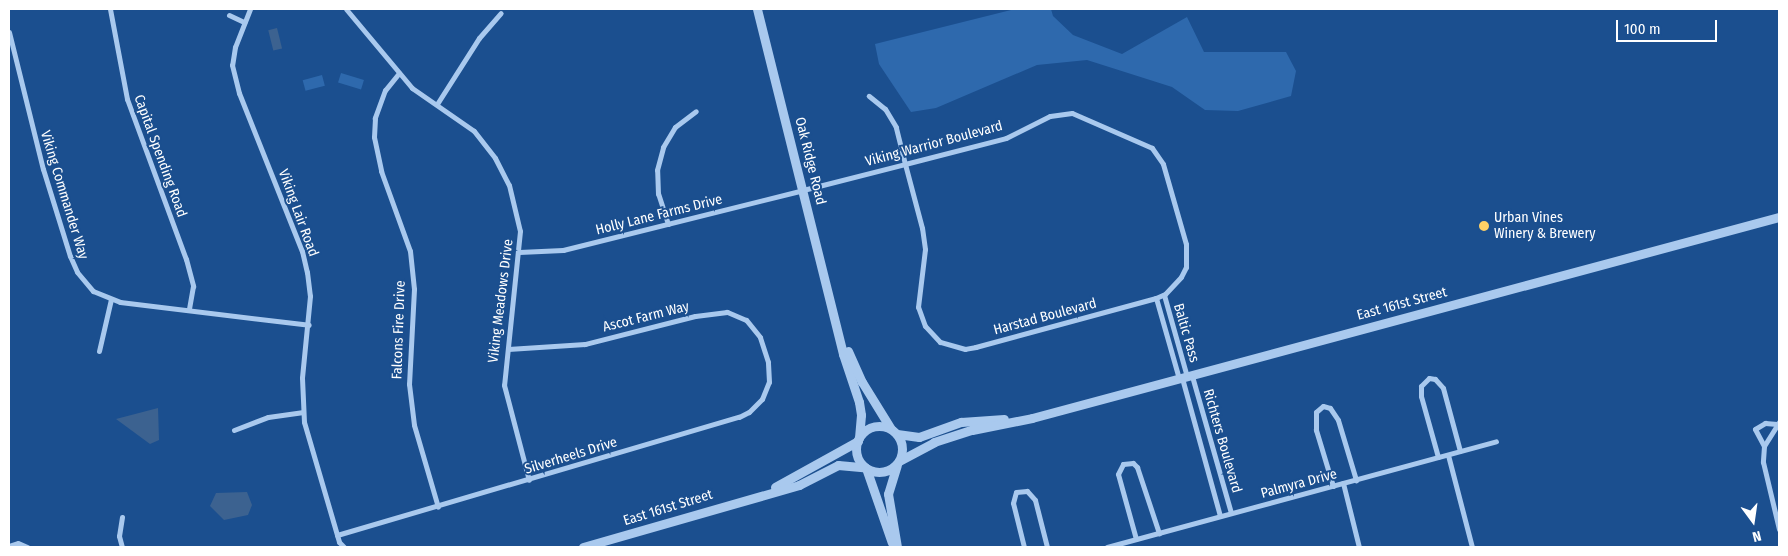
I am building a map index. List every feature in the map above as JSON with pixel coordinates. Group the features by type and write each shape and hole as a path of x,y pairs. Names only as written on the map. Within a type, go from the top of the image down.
{"street":[{"name":"Capital Spending Road","path":"110,9 127,99 188,266 193,286 189,309"},
{"name":"Viking Lair Road","path":"250,9 236,47 234,72 239,93 302,251 310,296 309,324 302,378 302,412 339,545 344,547"},
{"name":"Oak Ridge Road","path":"757,9 862,415 858,439"},
{"name":"Viking Meadows Drive","path":"350,10 412,88 474,131 495,158 509,184 516,211 520,252 504,385 529,480"},
{"path":"437,104 479,38 501,13"},
{"path":"229,15 244,22"},
{"name":"Viking Commander Way","path":"9,32 41,160 70,256 77,272 93,291 111,299 309,324"},
{"name":"Falcons Fire Drive","path":"399,73 385,90 375,118 374,137 381,171 410,251 414,297 409,384 414,425 438,507"},
{"path":"869,96 885,109 896,127 905,164"},
{"path":"668,224 658,194 657,170 663,147 675,127 696,111"},
{"name":"Viking Warrior Boulevard","path":"803,190 1006,138 1050,116 1072,114 1152,148 1163,164 1187,256 1181,277 1164,295"},
{"name":"Harstad Boulevard","path":"905,164 925,248 918,307 925,326 940,342 965,350 976,348 1164,295"},
{"name":"Holly Lane Farms Drive","path":"520,252 563,250 803,190"},
{"name":"East 161st Street","path":"899,462 934,442 1032,418 1779,217"},
{"name":"Baltic Pass","path":"1164,295 1185,377"},
{"name":"Baltic Pass","path":"1156,298 1185,377"},
{"path":"99,351 111,299"},
{"name":"Ascot Farm Way","path":"508,349 578,345 695,316 727,312 753,326 766,355"},
{"name":"Oak Ridge Road","path":"836,320 862,382 894,432"},
{"name":"Silverheels Drive","path":"337,536 529,480 749,412 767,391 769,371 766,355"},
{"name":"Richters Boulevard","path":"1185,377 1231,513"},
{"name":"Richters Boulevard","path":"1185,377 1220,516"},
{"path":"1438,457 1420,396 1421,386 1429,378 1435,379 1443,388 1460,451"},
{"path":"1333,486 1316,430 1316,412 1324,406 1330,408 1338,420 1356,480"},
{"path":"234,430 268,417 302,412"},
{"name":"East 161st Street","path":"894,432 919,436 961,422 1032,418"},
{"path":"1764,446 1755,429 1764,424 1778,423"},
{"path":"1778,423 1764,446 1763,462 1779,529"},
{"path":"870,428 894,432 903,448 888,494 895,547 865,467 856,453 858,439 870,428"},
{"name":"East 161st Street","path":"762,494 858,439"},
{"name":"Palmyra Drive","path":"1107,547 1496,441"},
{"path":"1448,454 1472,547"},
{"path":"865,467 886,472 899,462"},
{"path":"1136,539 1118,474 1124,464 1133,463 1136,466 1159,533"},
{"name":"East 161st Street","path":"583,547 762,494 799,485 838,465 865,467"},
{"path":"1343,483 1359,547"},
{"path":"1024,547 1013,503 1016,492 1027,491 1035,500 1047,547"},
{"path":"122,517 122,547"},
{"path":"9,546 27,546"}],"shaded area":[{"path":"1015,9 1051,9 1053,16 1073,35 1122,54 1187,17 1204,52 1286,52 1296,71 1291,96 1238,111 1205,110 1172,87 1087,60 1037,65 936,108 911,112 879,64 875,44"},
{"path":"277,28 282,48 273,51 268,30"},
{"path":"341,73 364,80 361,90 338,83"},
{"path":"322,75 325,86 306,91 303,80"},
{"path":"158,408 159,440 150,444 116,419"},
{"path":"247,492 252,505 248,515 224,520 210,506 216,493"}],"place":[{"name":"Urban Vines Winery & Brewery","path":"1484,226"}]}
